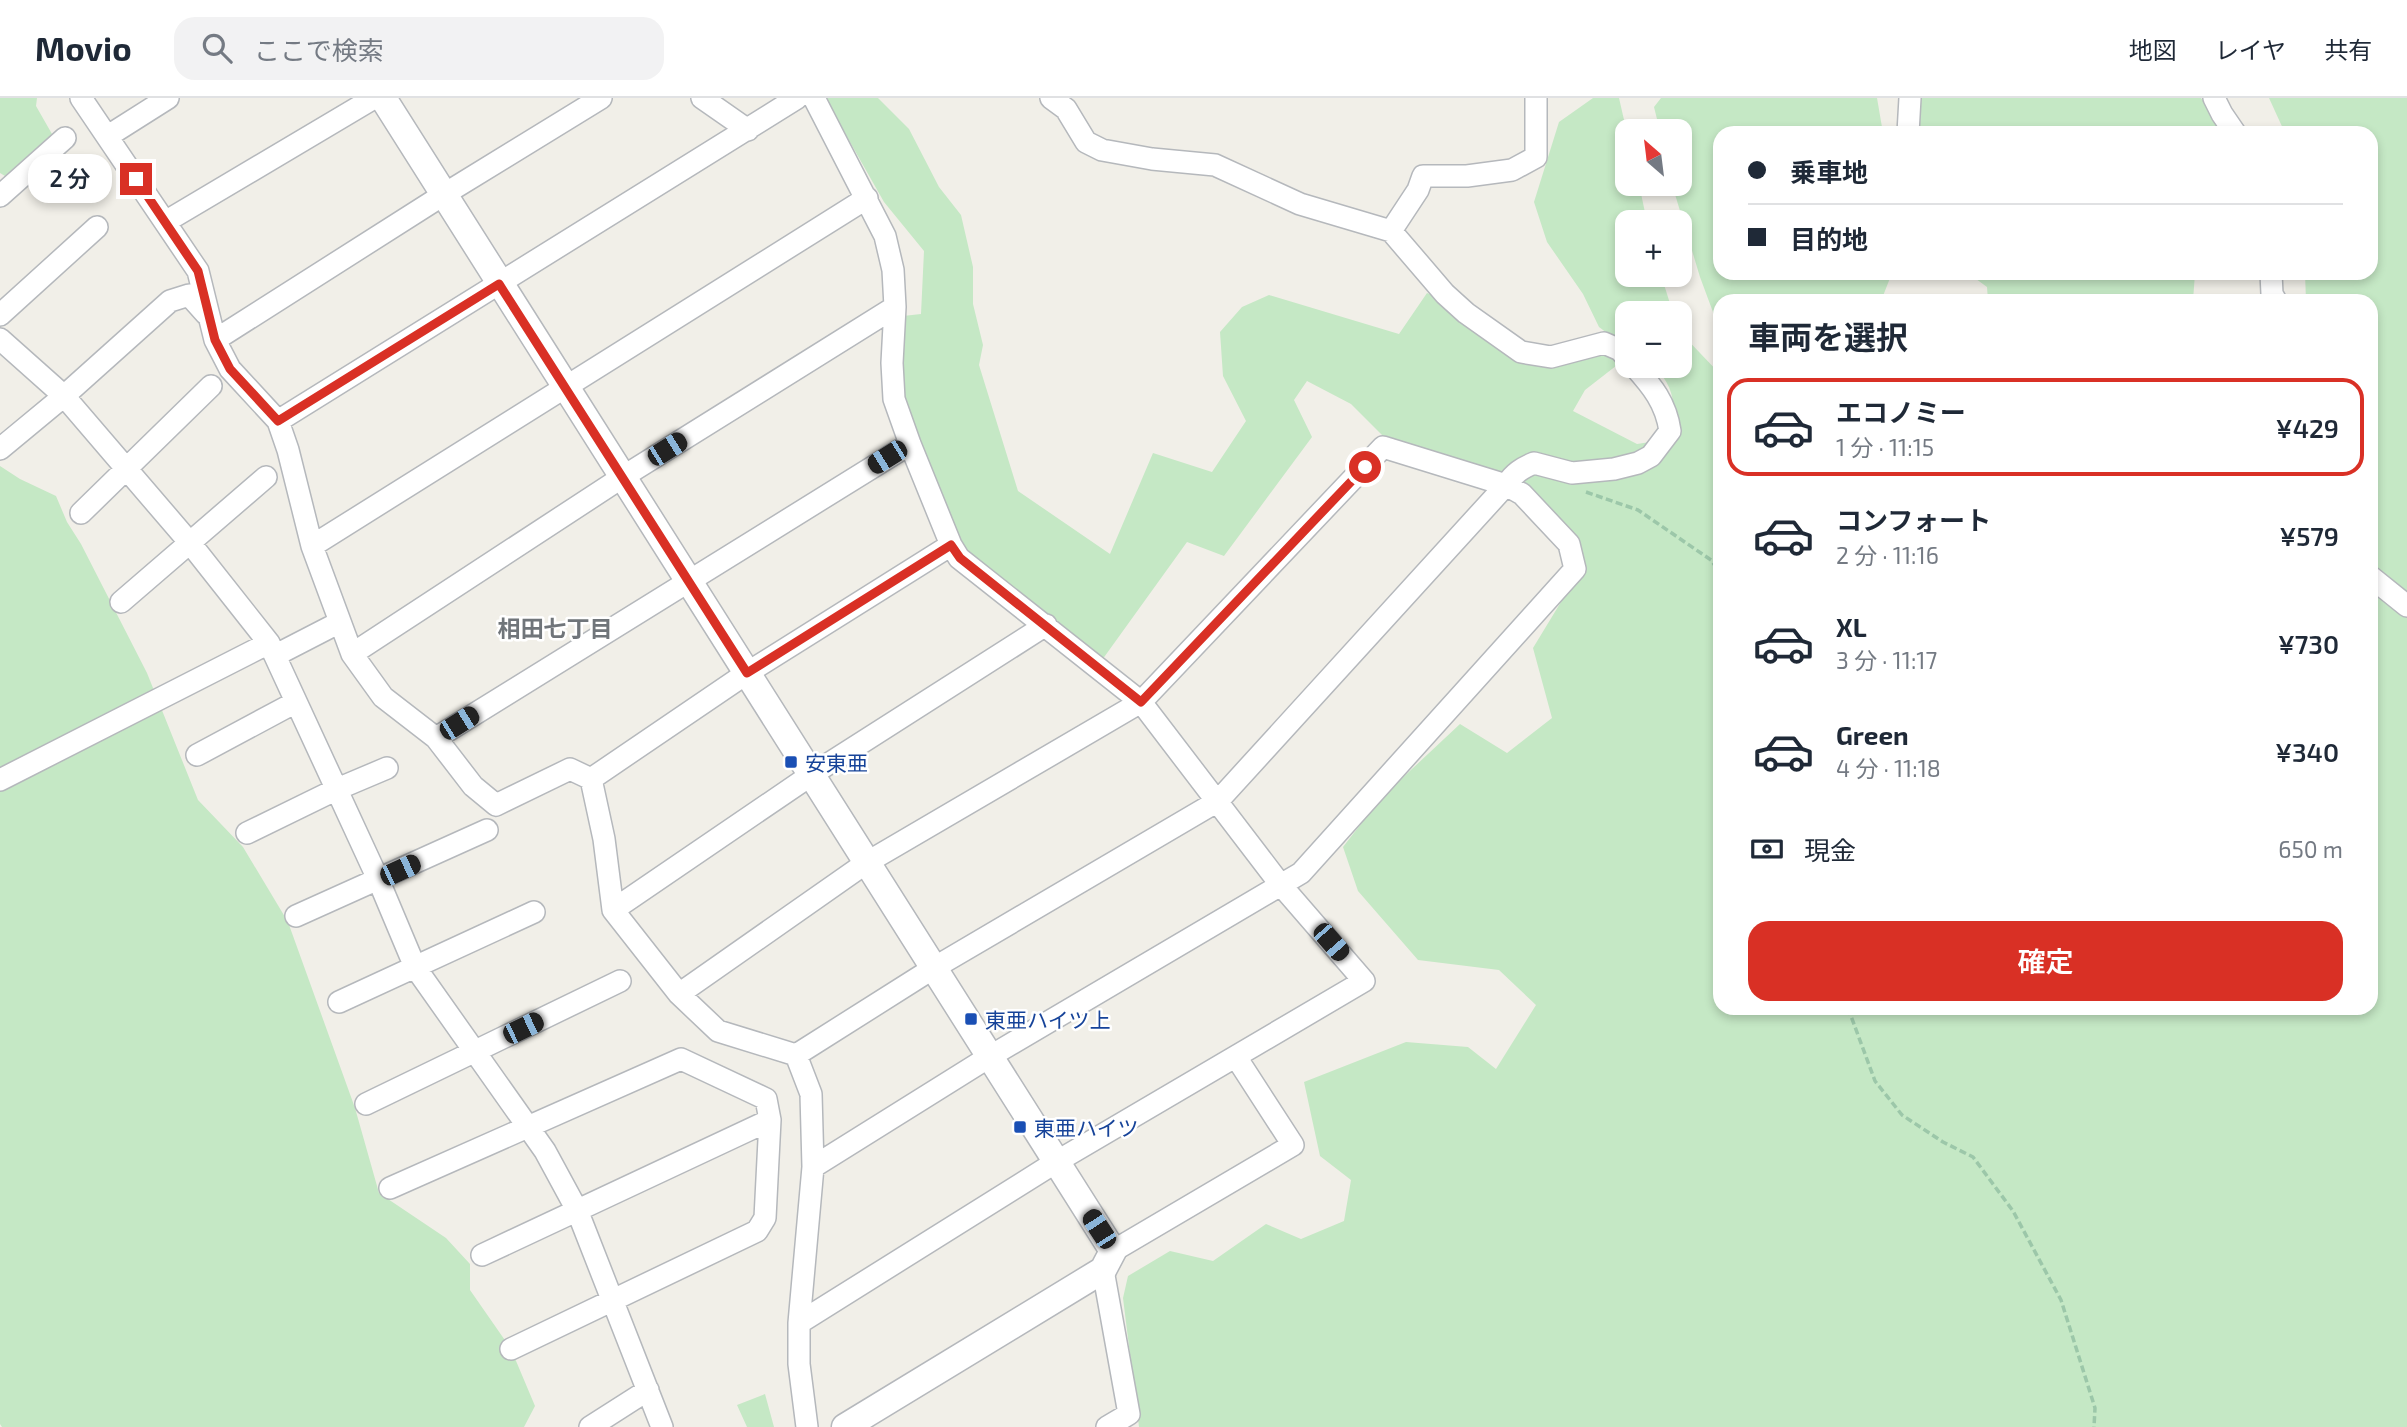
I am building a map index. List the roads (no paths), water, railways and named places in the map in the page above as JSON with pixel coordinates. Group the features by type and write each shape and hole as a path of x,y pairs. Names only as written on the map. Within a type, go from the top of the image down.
{"street":[{"path":"81,98 198,271 215,340 230,369 278,421 312,546 352,654 383,697 436,738 473,786 496,805 570,769 592,779"},
{"path":"108,136 168,98"},
{"path":"165,222 374,98"},
{"path":"383,98 1056,1162 1108,1261 1129,1414 1107,1427"},
{"path":"215,340 601,98"},
{"path":"702,98 748,130"},
{"path":"278,421 797,98"},
{"path":"799,1323 1056,1162 1364,981 1280,884 1141,702 960,558 951,545 909,444 894,399 892,363 895,307 893,270 886,236 814,98"},
{"path":"1051,98 1066,109 1086,142 1102,150 1152,159 1215,165 1300,204 1391,231 1445,295 1521,352 1551,357 1604,343 1615,348"},
{"path":"1391,231 1419,190 1423,176 1467,176 1512,170 1536,157 1536,98"},
{"path":"1908,126 1910,98"},
{"path":"2220,103 2232,126"},
{"path":"0,195 65,138"},
{"path":"312,546 867,198"},
{"path":"0,315 97,227"},
{"path":"0,449 170,301 190,295 208,315"},
{"path":"352,654 621,478 895,307"},
{"path":"0,339 64,396 190,543 272,649 378,879 415,967 545,1151 577,1210 662,1427"},
{"path":"592,779 614,910 679,994 718,1031 796,1055 932,969 1218,801 1506,485 1512,475 1534,463 1572,474 1614,469 1638,463 1651,456 1670,431 1665,406 1643,378"},
{"path":"81,513 211,386"},
{"path":"436,738 909,444"},
{"path":"679,994 866,863 1141,702 1383,447 1506,485 1522,494 1569,544 1575,569 1301,873 989,1058 813,1167"},
{"path":"121,602 266,477"},
{"path":"592,779 747,673 951,545"},
{"path":"2378,583 2407,606"},
{"path":"0,780 272,649 340,622"},
{"path":"614,910 811,775 1046,625"},
{"path":"197,755 296,702"},
{"path":"247,833 387,768"},
{"path":"296,916 488,830"},
{"path":"339,1002 534,912"},
{"path":"366,1104 620,981"},
{"path":"796,1055 811,1094 813,1167 799,1323 799,1364 807,1427"},
{"path":"845,1427 1293,1146 1236,1057"},
{"path":"390,1188 681,1059 766,1099 769,1120 765,1218 757,1231 511,1349"},
{"path":"482,1255 769,1120"},
{"path":"590,1427 648,1390"}],"place":[{"name":"安東亜","path":"791,762"},
{"name":"東亜ハイツ上","path":"971,1019"},
{"name":"東亜ハイツ","path":"1020,1127"}],"district":[{"name":"相田七丁目","path":"555,628"}]}
